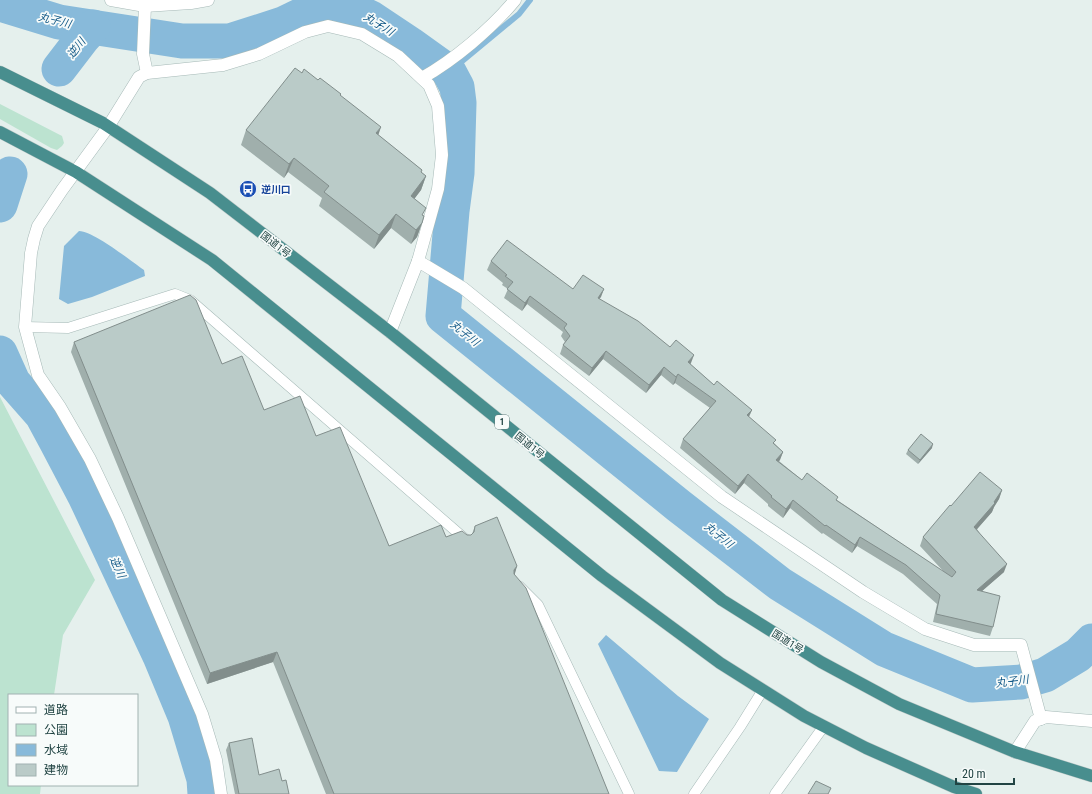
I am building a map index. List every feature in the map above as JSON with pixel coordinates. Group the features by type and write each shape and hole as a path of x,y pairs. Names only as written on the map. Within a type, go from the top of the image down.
{"highway":[{"name":"国道1号","path":"0,72 108,127 210,193 390,332 722,600 821,662 899,704 1015,752"},
{"path":"0,132 76,172 212,260 602,576 720,663 804,716 866,748 954,787 976,794"},
{"name":"1","path":"1015,752 1092,776"}],"street":[{"path":"111,0 144,12 208,0"},
{"path":"426,75 461,52 515,0"},
{"path":"144,12 143,54 146,73"},
{"path":"220,794 216,760 202,714 118,518 93,466 60,407 38,375 25,327 31,253 38,226 108,127 139,78 146,73 223,65 259,54 305,32 328,26 362,34 426,75 438,106 442,155 438,189 422,263 390,332"},
{"path":"422,263 458,286 722,497 863,592 926,629 974,645 1021,645 1041,719"},
{"path":"1015,752 1035,721 1046,717 1092,721"}],"lane":[{"path":"25,327 68,328 175,294 190,300 465,539"},
{"path":"516,584 538,605 629,794"},
{"path":"694,794 763,690"},
{"path":"775,794 824,726"}],"green space":[{"path":"0,104 62,136 64,143 57,150 51,148 0,119"},
{"path":"0,397 95,580 63,635 54,694 8,694 8,786 41,786 40,794 0,794"}],"water":[{"path":"79,231 94,236 112,247 144,270 145,276 92,297 68,304 59,299 64,246"},
{"path":"606,635 678,696 709,719 677,772 659,771 598,644"}],"building":[{"path":"295,68 302,73 304,69 318,80 320,78 341,94 340,95 381,127 376,133 422,170 421,172 426,176 411,196 426,208 422,215 424,216 422,223 416,230 396,214 379,235 324,192 329,186 294,158 289,164 246,130"},
{"path":"507,240 573,289 583,275 604,289 598,298 638,321 670,347 676,340 694,355 688,362 714,385 717,381 752,410 747,415 776,440 773,443 783,452 776,460 802,480 807,473 838,497 836,500 952,577 956,572 923,537 980,472 1002,490 994,502 995,503 974,527 1007,564 977,590 1000,596 993,627 936,614 940,595 906,565 860,537 855,545 826,525 825,526 793,500 786,509 771,497 772,496 748,474 738,486 683,439 716,401 678,374 676,377 664,367 649,385 606,351 592,368 563,345 570,336 564,328 567,324 530,296 525,303 507,289 513,282 491,261"},
{"path":"190,295 196,300 222,364 242,356 264,410 300,396 316,436 340,427 389,546 441,525 446,537 462,531 467,535 471,535 474,532 475,526 497,517 517,566 514,570 514,574 526,588 609,794 334,794 277,652 210,673 74,342"},
{"path":"921,434 933,444 920,460 908,450"},
{"path":"252,738 259,775 279,769 282,781 286,780 289,794 239,794 229,743"},
{"path":"816,781 831,788 828,794 808,794"}],"waterway":[{"path":"449,72 519,14 530,0"},
{"name":"丸子川","path":"0,4 59,22 182,41 230,41 283,24 314,9 333,7 352,9 371,18 449,72 457,87 459,103 457,173 452,211 443,316 679,506 780,584 884,649 972,685 1021,682 1045,675 1078,655 1092,641"},
{"name":"逆川","path":"59,69 93,27"},
{"name":"逆川","path":"0,205 10,174"},
{"name":"逆川","path":"0,353 13,382 42,415 56,441 85,496 160,656 185,716 204,779 205,794"}],"place":[{"name":"逆川口","path":"248,189"}]}
